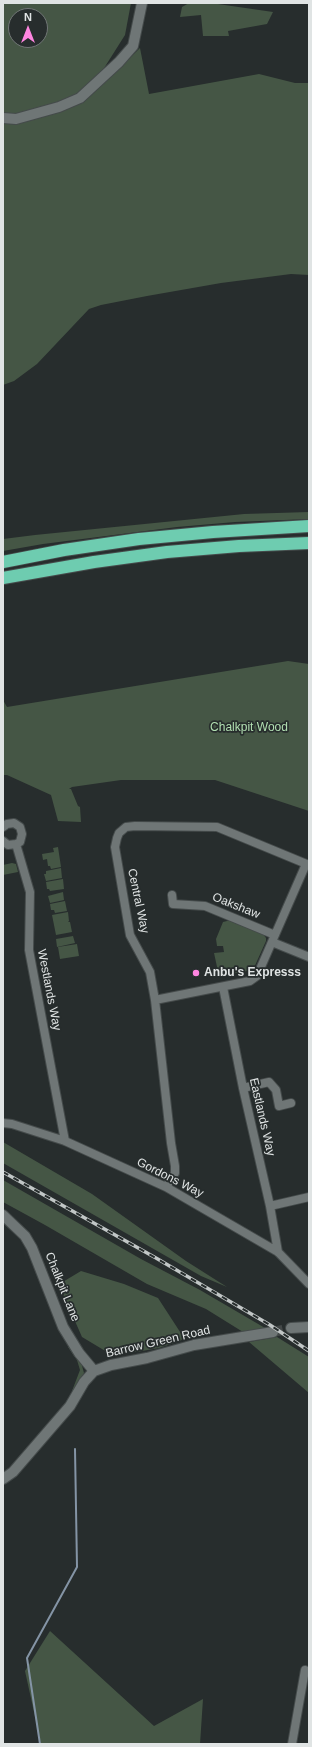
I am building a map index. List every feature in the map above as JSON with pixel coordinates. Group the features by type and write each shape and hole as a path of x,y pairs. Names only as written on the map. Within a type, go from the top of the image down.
{"highway":[{"path":"3,562 79,548 168,536 309,526"},
{"path":"3,578 94,562 167,552 309,542"}],"street":[{"path":"3,118 16,119 59,107 80,98 119,62 133,46 136,39 142,3"},
{"path":"3,827 10,823 20,827 22,834 20,842 16,844 8,845 3,841"},
{"name":"Central Way","path":"166,1187 175,1173 175,1166 155,1000 150,972 130,935 115,847 119,833 126,827 135,826 217,827 307,865"},
{"name":"Westlands Way","path":"16,844 22,858 30,892 29,950 65,1142"},
{"path":"155,1000 250,981 257,976 307,865"},
{"name":"Oakshaw","path":"172,895 173,904 205,906 273,939"},
{"path":"273,939 309,957"},
{"name":"Eastlands Way","path":"223,987 243,1088 270,1206 278,1252"},
{"path":"243,1088 269,1082 276,1090 279,1106 291,1103"},
{"name":"Gordons Way","path":"3,1123 12,1124 65,1142 166,1187 278,1252 309,1284"},
{"path":"270,1206 309,1197"},
{"name":"Chalkpit Lane","path":"3,1215 16,1226 29,1242 63,1327 79,1353 94,1371"},
{"path":"291,1328 309,1327"},
{"name":"Barrow Green Road","path":"3,1479 13,1472 70,1406 84,1382 94,1371 111,1364 147,1358 194,1345 273,1332"},
{"path":"292,1744 305,1670"}],"green space":[{"path":"3,3 131,3 125,35 101,73 81,92 56,104 16,114 3,113"},
{"path":"189,3 211,3 273,12 267,24 228,31 229,36 203,36 201,15 180,17 182,7"},
{"path":"140,48 149,94 259,74 295,83 309,83 309,275 291,274 221,283 101,305 89,309 37,364 14,381 3,385 3,122 59,111 85,101"},
{"path":"309,512 309,519 235,522 177,527 43,544 3,551 3,539 244,514"},
{"name":"Chalkpit Wood","path":"288,661 309,664 309,811 215,780 121,780 72,787 69,789 71,789 78,806 80,807 81,822 58,821 51,795 7,775 3,775 3,700 7,707"},
{"path":"58,847 61,867 51,869 50,866 48,866 47,859 43,860 42,854 54,852 53,848"},
{"path":"12,863 16,864 18,872 3,875 3,865"},
{"path":"61,868 62,878 46,881 44,874 46,874 46,871"},
{"path":"63,879 64,889 50,891 47,889 46,882"},
{"path":"63,892 64,900 50,903 48,896"},
{"path":"65,901 67,911 55,913 54,910 51,910 50,904"},
{"path":"68,912 68,922 70,922 72,932 56,935 52,915"},
{"path":"227,921 263,934 266,941 253,970 219,976 214,953 224,952 223,946 217,946 216,939 223,922"},
{"path":"73,936 75,943 57,947 56,939"},
{"path":"77,944 79,956 60,959 58,947"},
{"path":"3,1142 92,1194 186,1261 227,1287 201,1276 3,1163"},
{"path":"3,1180 265,1328 243,1332 206,1309 147,1284 3,1202"},
{"path":"81,1271 124,1284 158,1298 184,1338 180,1341 159,1348 136,1352 107,1352 82,1337 63,1294 61,1283"},
{"path":"277,1337 309,1357 309,1393 249,1342"},
{"path":"70,1346 81,1362 84,1373 73,1393 72,1391 80,1370 77,1360 68,1347"},
{"path":"50,1631 154,1726 203,1699 200,1744 41,1744 25,1671"}],"waterway":[{"path":"40,1744 27,1658 77,1567 75,1449"}],"tunnel":[{"path":"273,1332 291,1328"}],"railway":[{"path":"3,1172 156,1258 270,1325 309,1351"}],"place":[{"name":"Anbu's Expresss","path":"196,973"}]}
